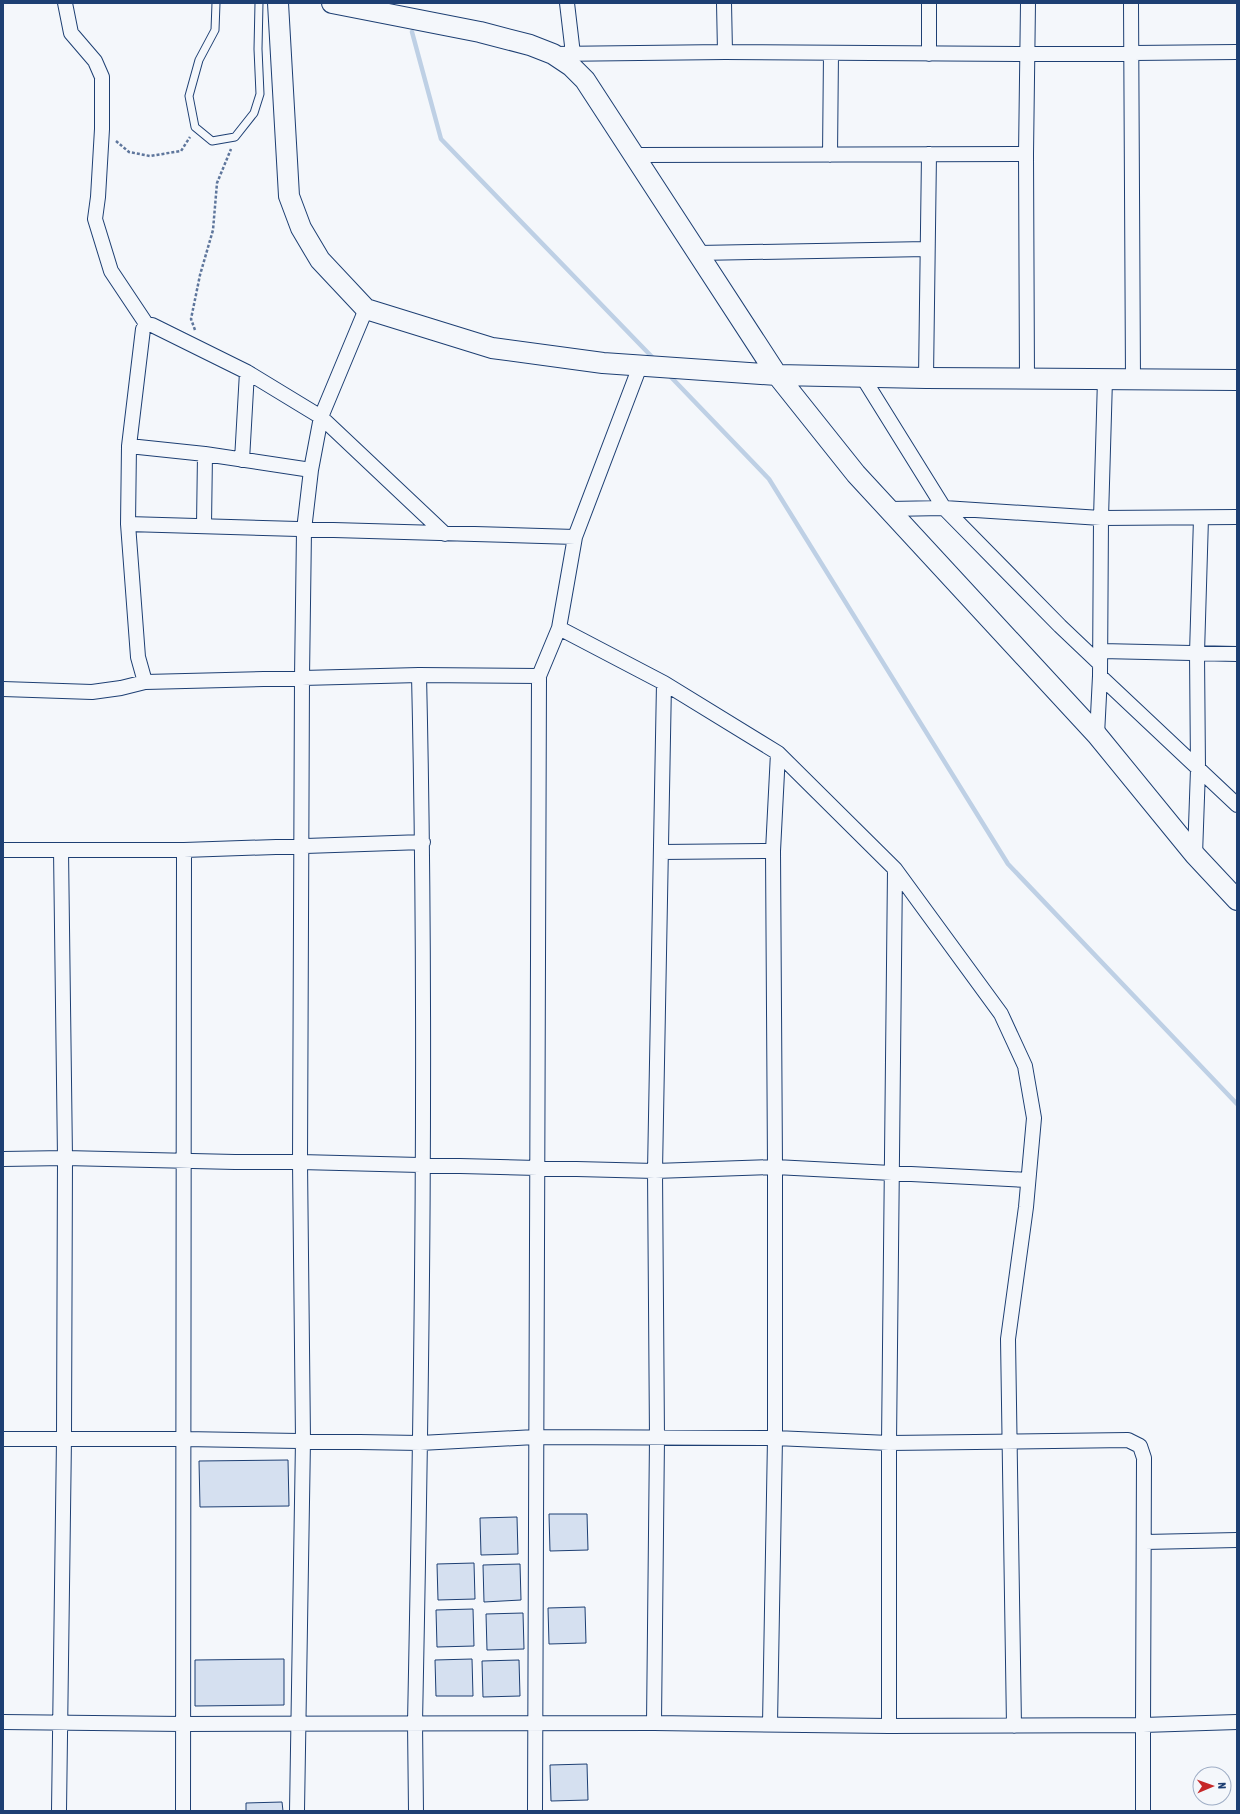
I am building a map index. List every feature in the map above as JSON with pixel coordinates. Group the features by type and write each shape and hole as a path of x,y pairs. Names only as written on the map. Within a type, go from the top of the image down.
{"street":[{"path":"65,3 71,33 95,60 102,77 102,129 98,197 95,219 111,271 147,325"},
{"path":"278,3 289,196 301,228 320,260 366,309 492,348 603,364 777,375 926,378 1237,380"},
{"path":"332,3 480,32 530,45 553,54 571,66 585,80 777,375 856,474 1097,735 1195,855 1237,900"},
{"path":"568,3 573,54"},
{"path":"724,3 725,52"},
{"path":"929,3 929,54"},
{"path":"1027,379 1026,154 1028,3"},
{"path":"1131,3 1133,379"},
{"path":"553,54 725,52 929,54 1237,52"},
{"path":"830,53 830,155"},
{"path":"926,378 929,154"},
{"path":"634,156 1026,154"},
{"path":"698,253 927,249"},
{"path":"297,1811 297,1724 303,1440 300,1162 304,530 311,470 321,417 366,309"},
{"path":"147,325 152,325 247,372 321,417 445,534"},
{"path":"145,682 138,657 128,524 129,446 143,329 147,325"},
{"path":"535,1811 535,1437 539,676 559,628 575,537 640,366"},
{"path":"242,460 247,372"},
{"path":"862,376 944,508 1060,626 1100,663 1198,769 1237,805"},
{"path":"1097,735 1100,663 1101,518 1105,379"},
{"path":"129,446 205,454 311,470"},
{"path":"204,525 205,454"},
{"path":"888,509 944,508 1101,518 1237,518"},
{"path":"1195,855 1198,769 1197,653 1200,518"},
{"path":"128,524 204,525 304,530 575,537"},
{"path":"559,628 664,682 778,753 895,870 1001,1014 1025,1066 1034,1118 1028,1180 1008,1339 1014,1726"},
{"path":"1100,663 1197,653 1237,654"},
{"path":"3,689 92,692 121,688 145,682 420,675 539,676"},
{"path":"416,1811 414,1723 424,1165 423,842 420,675"},
{"path":"654,1723 657,1438 655,1170 664,682"},
{"path":"770,1724 775,1438 773,851 778,753"},
{"path":"3,850 184,850 423,842"},
{"path":"59,1811 64,1438 65,1158 61,850"},
{"path":"183,1811 184,850"},
{"path":"661,852 773,851"},
{"path":"889,1726 889,1443 895,870"},
{"path":"3,1159 65,1158 655,1170 775,1167 1028,1180"},
{"path":"3,1439 64,1438 303,1440 420,1443 535,1437 775,1438 889,1443 1128,1440 1140,1446 1144,1458 1145,1542 1143,1811"},
{"path":"1145,1542 1237,1540"},
{"path":"3,1722 183,1724 654,1723 889,1726 1143,1725 1237,1722"}],"lane":[{"path":"216,3 215,30 199,60 188,96 195,127 212,141 236,137 254,114 260,94 258,49 259,3"}],"path":[{"path":"102,129 129,152 150,156 181,151 195,127"},
{"path":"201,349 191,319 200,275 213,230 218,183 236,137"}],"building":[{"path":"288,1460 289,1506 200,1507 199,1461"},
{"path":"549,1514 587,1514 588,1550 550,1551"},
{"path":"517,1517 518,1554 481,1555 480,1518"},
{"path":"474,1563 475,1599 438,1600 437,1564"},
{"path":"520,1564 521,1600 484,1602 483,1565"},
{"path":"585,1607 586,1643 549,1644 548,1608"},
{"path":"473,1609 474,1646 437,1647 436,1610"},
{"path":"523,1613 524,1649 487,1650 486,1614"},
{"path":"284,1659 284,1705 195,1706 195,1660"},
{"path":"472,1659 473,1696 436,1696 435,1660"},
{"path":"519,1660 520,1696 483,1697 482,1661"},
{"path":"587,1764 588,1800 551,1801 550,1765"},
{"path":"282,1802 283,1811 246,1811 246,1803"}],"waterway":[{"path":"412,32 441,139 655,360"},
{"path":"668,374 769,479 1008,864 1237,1104"}]}
